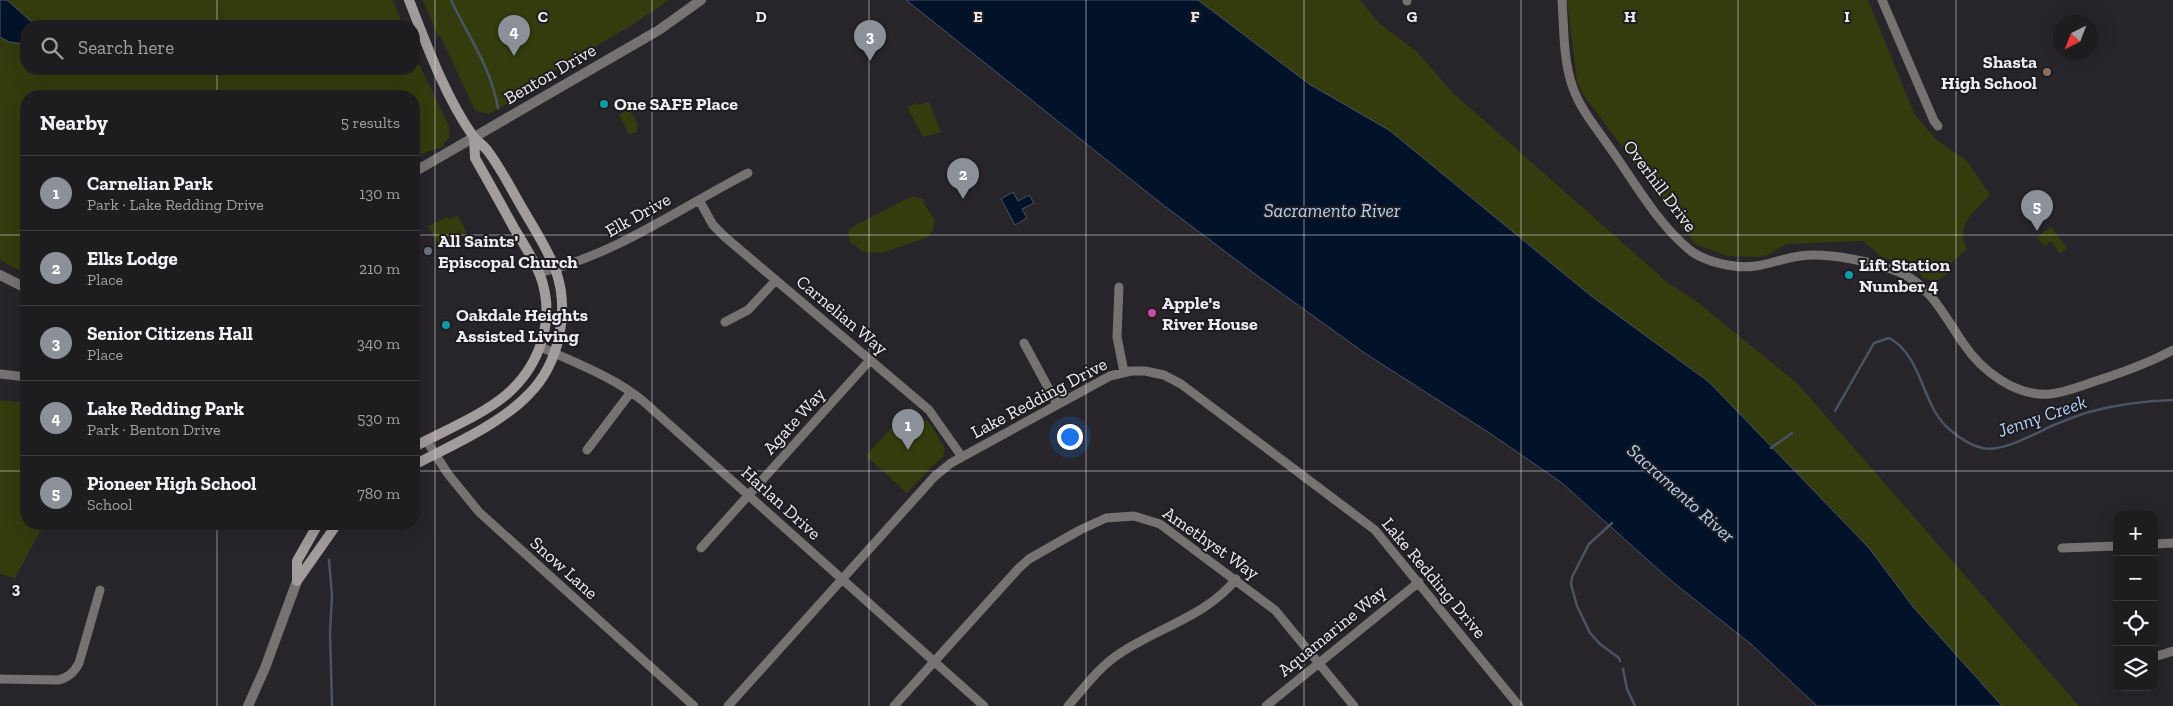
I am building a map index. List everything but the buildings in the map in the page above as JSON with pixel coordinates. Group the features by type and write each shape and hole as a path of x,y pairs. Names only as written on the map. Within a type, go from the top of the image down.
{"main road":[{"path":"409,0 417,20"},
{"path":"420,27 438,70 474,137 486,149 496,164 555,269 561,297 562,316 554,353 538,384 520,403 500,417 420,462"},
{"path":"420,444 484,409 506,394 525,375 541,347 546,300 539,273 475,158 474,137"},
{"path":"297,581 297,561 315,530"},
{"path":"297,581 333,530"}],"street":[{"name":"Benton Drive","path":"420,168 659,30 700,0"},
{"name":"Overhill Drive","path":"1562,0 1570,78 1575,94 1583,109 1661,218 1681,242 1694,253 1719,263 1741,267 1755,267 1787,258 1812,255 1848,258 1896,271 1914,281 1940,307 1973,357 1987,371 2008,384 2032,392 2057,393 2122,372 2173,350"},
{"path":"1882,0 1934,121 1938,126"},
{"name":"Elk Drive","path":"539,273 609,250 748,173"},
{"name":"Carnelian Way","path":"699,200 720,232 934,415 962,457"},
{"path":"0,275 20,285"},
{"path":"725,322 748,310 776,280"},
{"path":"1120,287 1117,338 1124,372"},
{"path":"1024,343 1057,404"},
{"name":"Harlan Drive","path":"541,347 599,373 631,392 984,706"},
{"name":"Agate Way","path":"701,548 870,360"},
{"name":"Lake Redding Drive","path":"728,706 934,477 962,457 1105,378 1138,370 1152,372 1181,384 1379,534 1519,706"},
{"path":"0,374 20,376"},
{"path":"587,450 631,392"},
{"name":"Snow Lane","path":"426,440 462,493 478,512 694,706"},
{"name":"Amethyst Way","path":"894,706 1021,565 1080,530 1106,518 1134,516 1160,524 1236,579 1282,617 1354,706"},
{"path":"2158,544 2173,543"},
{"path":"2062,548 2113,546"},
{"path":"1068,706 1100,671 1118,655 1206,606 1225,593 1236,579"},
{"path":"248,706 265,668 297,581"},
{"name":"Aquamarine Way","path":"1266,706 1419,582"},
{"path":"0,679 58,680 69,676 79,663 100,590"},
{"path":"2158,656 2173,651"}],"green space":[{"path":"0,0 393,0 401,20 20,20 20,75 420,75 420,66 449,126 449,138 443,144 444,146 420,155 420,90 20,90 20,271 0,260"},
{"path":"423,0 669,0 632,25 533,83 536,88 489,114 476,111 474,108 440,35 438,36"},
{"path":"1198,0 1360,0 1379,23 1417,52 1453,93 1667,282 1696,301 1798,384 2079,706 2002,706 1914,608 1869,548 1709,382 1590,295 1389,130 1309,84"},
{"path":"1567,0 1868,0 1915,115 1936,139 1967,161 1990,195 1968,219 1965,226 1963,233 1967,249 1950,264 1946,275 1937,280 1924,279 1917,271 1880,256 1863,241 1786,244 1768,255 1759,257 1727,256 1695,244 1582,93 1577,81"},
{"path":"929,102 941,132 923,137 907,107 916,103 917,105"},
{"path":"629,109 638,124 637,132 629,134 619,115"},
{"path":"912,196 925,200 923,202 935,220 933,230 928,237 882,253 864,252 850,242 848,232 852,227"},
{"path":"457,215 467,232 440,247 428,226 447,217 449,220"},
{"path":"2051,227 2067,248 2060,254 2051,241 2045,246 2037,237"},
{"path":"0,400 20,402 20,530 42,530 15,578 0,574"},
{"path":"911,406 932,426 945,449 943,457 907,493 866,456"}],"water":[{"path":"0,0 7,0 29,20 20,20 20,43 9,42 0,37"},
{"name":"Sacramento River","path":"906,0 1198,0 1309,84 1389,130 1590,295 1709,382 1869,548 1914,608 2002,706 1817,706 1752,645 1669,579 1562,483 1491,434 1366,354 1259,277 1158,201"},
{"path":"1013,192 1018,201 1029,195 1034,203 1022,209 1027,218 1015,225 1001,199"}],"waterway":[{"path":"451,0 485,65 498,108"},
{"name":"Jenny Creek","path":"1835,411 1874,343 1889,338 1909,356 1940,419 1960,438 1982,448 1990,449 2009,445 2063,421 2093,411 2133,403 2173,400"},
{"name":"Jenny Creek","path":"1771,448 1792,433"},
{"path":"1612,523 1589,544 1572,577 1571,584 1577,606 1590,633 1600,644 1619,658 1620,661"},
{"path":"329,560 332,596 330,632 332,706"},
{"path":"1623,669 1627,689 1635,706"}],"place":[{"name":"Lake Redding Park","path":"514,56"},
{"name":"Senior Citizens Hall","path":"870,61"},
{"name":"Shasta High School","path":"2047,72"},
{"name":"One SAFE Place","path":"604,104"},
{"name":"Elks Lodge","path":"963,199"},
{"name":"Pioneer High School","path":"2037,231"},
{"name":"All Saints' Episcopal Church","path":"428,251"},
{"name":"Lift Station Number 4","path":"1849,275"},
{"name":"Apple's River House","path":"1152,313"},
{"name":"Oakdale Heights Assisted Living","path":"446,325"},
{"name":"Carnelian Park","path":"908,450"}]}
